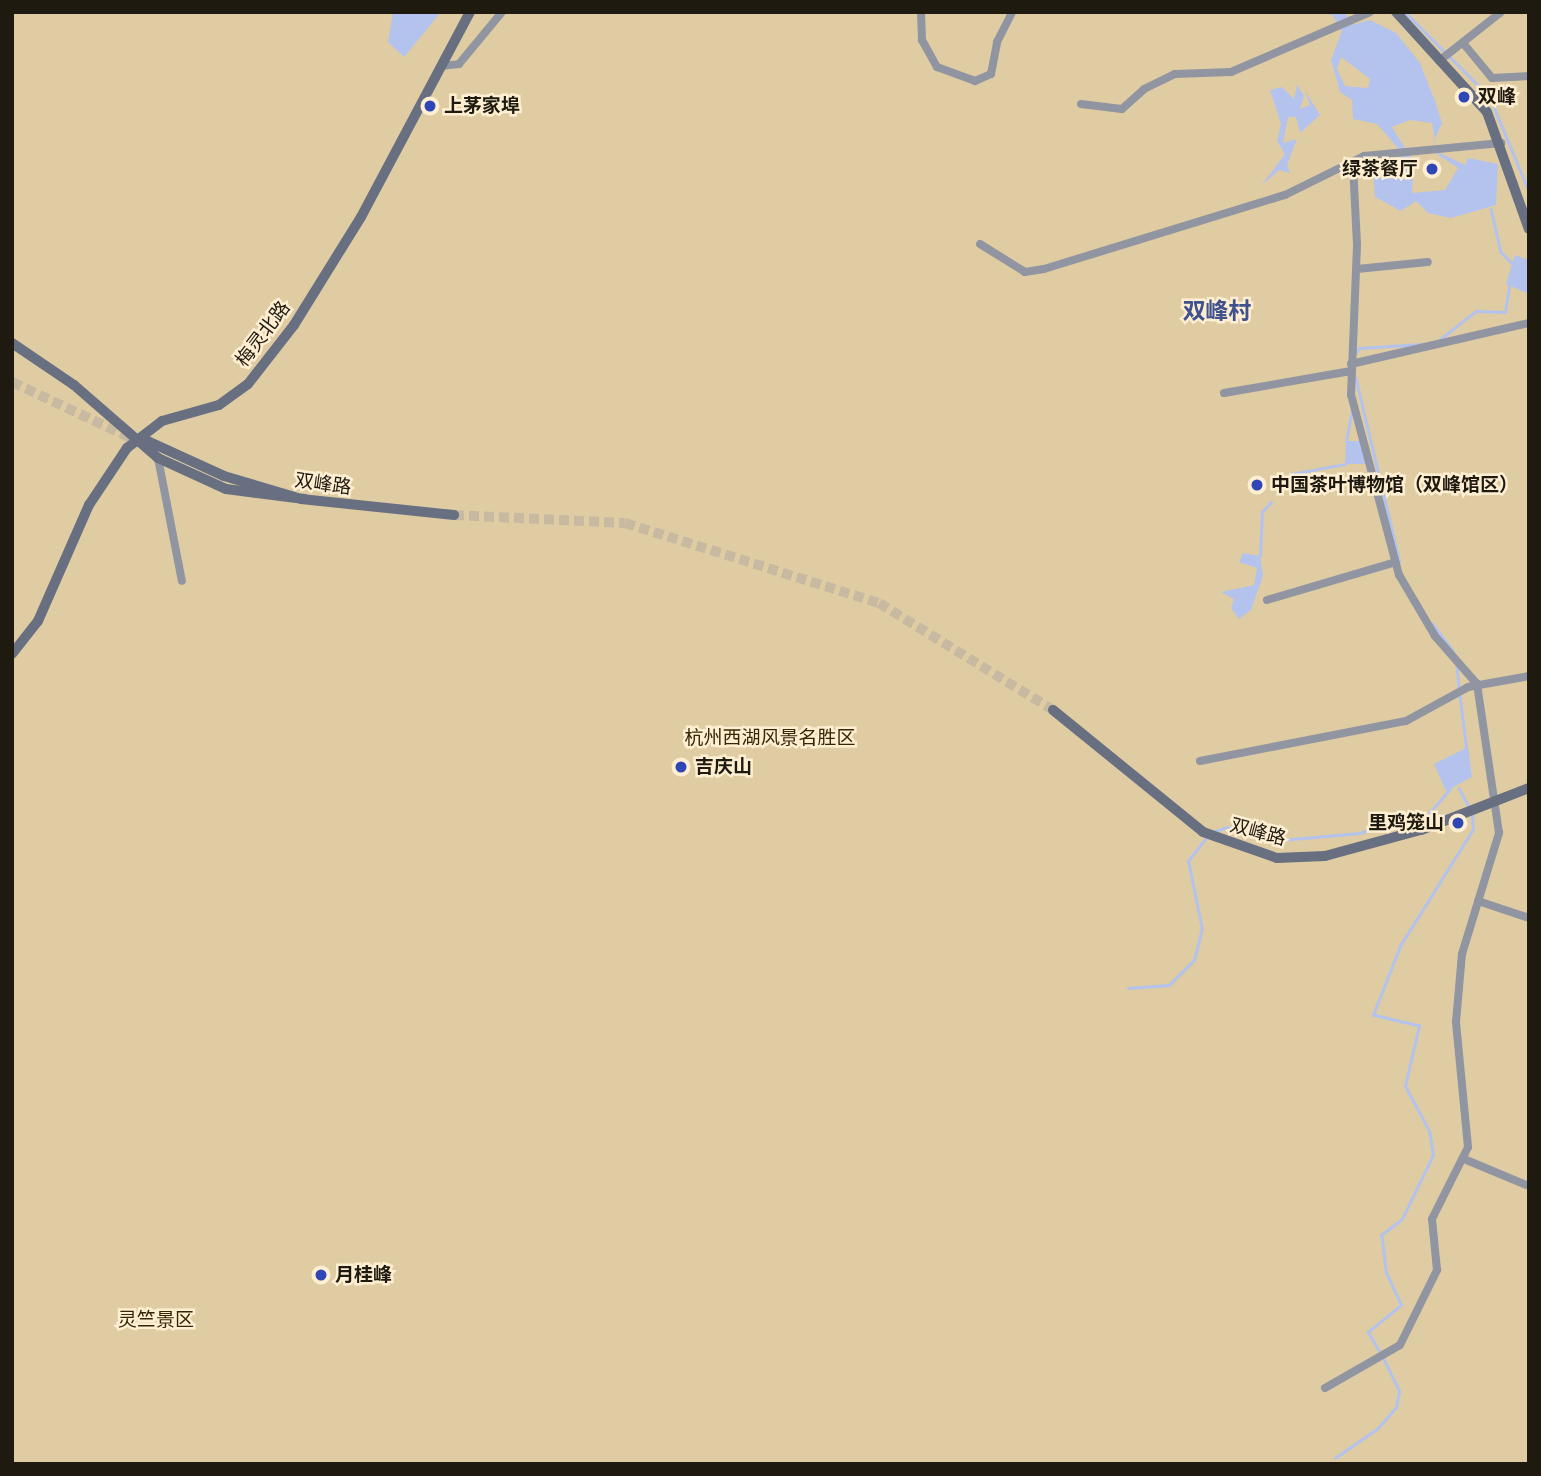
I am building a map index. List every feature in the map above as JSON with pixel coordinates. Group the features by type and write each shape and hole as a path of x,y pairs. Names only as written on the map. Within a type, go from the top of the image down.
{"street":[{"name":"梅灵北路","path":"12,654 38,621 106,474 138,436 163,421 219,405 248,384 294,325 359,220 470,12"},
{"path":"440,66 459,64 502,12"},
{"path":"921,12 922,40 937,67 975,81 991,74 997,42 1012,12"},
{"path":"1081,104 1122,109 1144,89 1175,74 1231,72 1370,12"},
{"path":"1396,12 1446,56 1487,112 1501,143 1529,229"},
{"path":"1446,56 1501,12"},
{"path":"1463,43 1492,78 1529,76"},
{"path":"980,244 1025,272 1044,270 1285,195 1353,165 1396,152 1501,143"},
{"path":"1325,1388 1379,1353 1404,1342 1432,1282 1438,1260 1433,1219 1468,1147 1456,1022 1462,954 1496,855 1496,801 1477,684 1457,663 1412,601 1396,562 1355,407 1357,269 1353,165"},
{"path":"1357,269 1428,262"},
{"path":"1224,393 1529,323"},
{"path":"12,343 138,436 223,476 304,499"},
{"path":"138,436 158,458 237,492 304,499"},
{"path":"158,458 182,581"},
{"name":"双峰路","path":"191,468 266,494 454,515"},
{"path":"1266,600 1396,562"},
{"path":"1200,761 1406,721 1477,684 1529,676"},
{"name":"双峰路","path":"1053,710 1209,835 1296,859 1409,833 1529,788"},
{"path":"1478,901 1529,918"},
{"path":"1464,1159 1529,1186"}],"green space":[{"name":"杭州西湖风景名胜区","path":"12,12 1529,12 1529,1464 12,1464"}],"water":[{"path":"393,12 441,12 404,57 388,42"},
{"path":"1316,12 1345,12 1352,25 1370,20 1396,33 1420,63 1442,123 1435,140 1432,123 1410,120 1392,127 1414,163 1412,193 1445,190 1458,168 1437,154 1436,145 1438,152 1465,165 1468,158 1498,164 1496,205 1451,218 1428,213 1416,201 1401,211 1375,197 1373,169 1396,166 1403,154 1377,124 1353,119 1352,100 1340,92 1331,60 1342,31 1332,15","holes":["1341,57 1370,79 1368,88 1345,86 1337,69"]},
{"path":"1297,85 1304,96 1300,109 1310,105 1305,91 1320,115 1300,133 1296,117 1288,117 1283,143 1297,139 1287,165 1290,173 1279,170 1261,186 1285,154 1277,141 1281,124 1270,90 1282,87 1294,99"},
{"path":"1515,255 1529,260 1529,294 1506,284"},
{"path":"1346,441 1362,441 1368,464 1345,464"},
{"path":"1243,553 1260,556 1263,576 1251,610 1239,619 1231,608 1234,599 1221,592 1254,585 1257,568 1239,562"},
{"path":"1468,747 1472,777 1446,791 1434,764"}],"waterway":[{"path":"1405,12 1490,97 1529,191"},
{"path":"1491,209 1501,252 1512,263"},
{"path":"1439,340 1476,311 1505,312 1509,286"},
{"path":"1355,354 1359,348 1422,344"},
{"path":"1356,378 1400,562"},
{"path":"1346,441 1352,410"},
{"path":"1291,474 1345,464"},
{"path":"1260,556 1262,512 1271,502"},
{"path":"1432,623 1453,651"},
{"path":"1457,664 1459,688"},
{"path":"1460,695 1467,751"},
{"path":"1459,788 1470,809"},
{"path":"1215,831 1227,827 1269,841 1360,833 1397,819 1424,819 1450,789"},
{"path":"1380,1353 1368,1332 1401,1305 1386,1273 1381,1235 1402,1219 1433,1155 1429,1131 1405,1086 1419,1026 1373,1015 1400,946 1473,829 1472,815"},
{"path":"1128,988 1169,985 1194,960 1202,929 1188,861 1207,837"},
{"path":"1335,1458 1378,1428 1396,1407 1399,1391 1383,1358"}],"tunnel":[{"path":"12,382 135,440"},
{"path":"454,515 625,523 879,603 1053,710"}],"place":[{"name":"双峰","path":"1464,97"},
{"name":"上茅家埠","path":"430,106"},
{"name":"绿茶餐厅","path":"1432,169"},
{"name":"中国茶叶博物馆（双峰馆区）","path":"1257,485"},
{"name":"吉庆山","path":"681,767"},
{"name":"里鸡笼山","path":"1458,823"},
{"name":"月桂峰","path":"321,1275"}],"district":[{"name":"双峰村","path":"1217,311"}],"park label":[{"name":"灵竺景区","path":"156,1320"}]}
